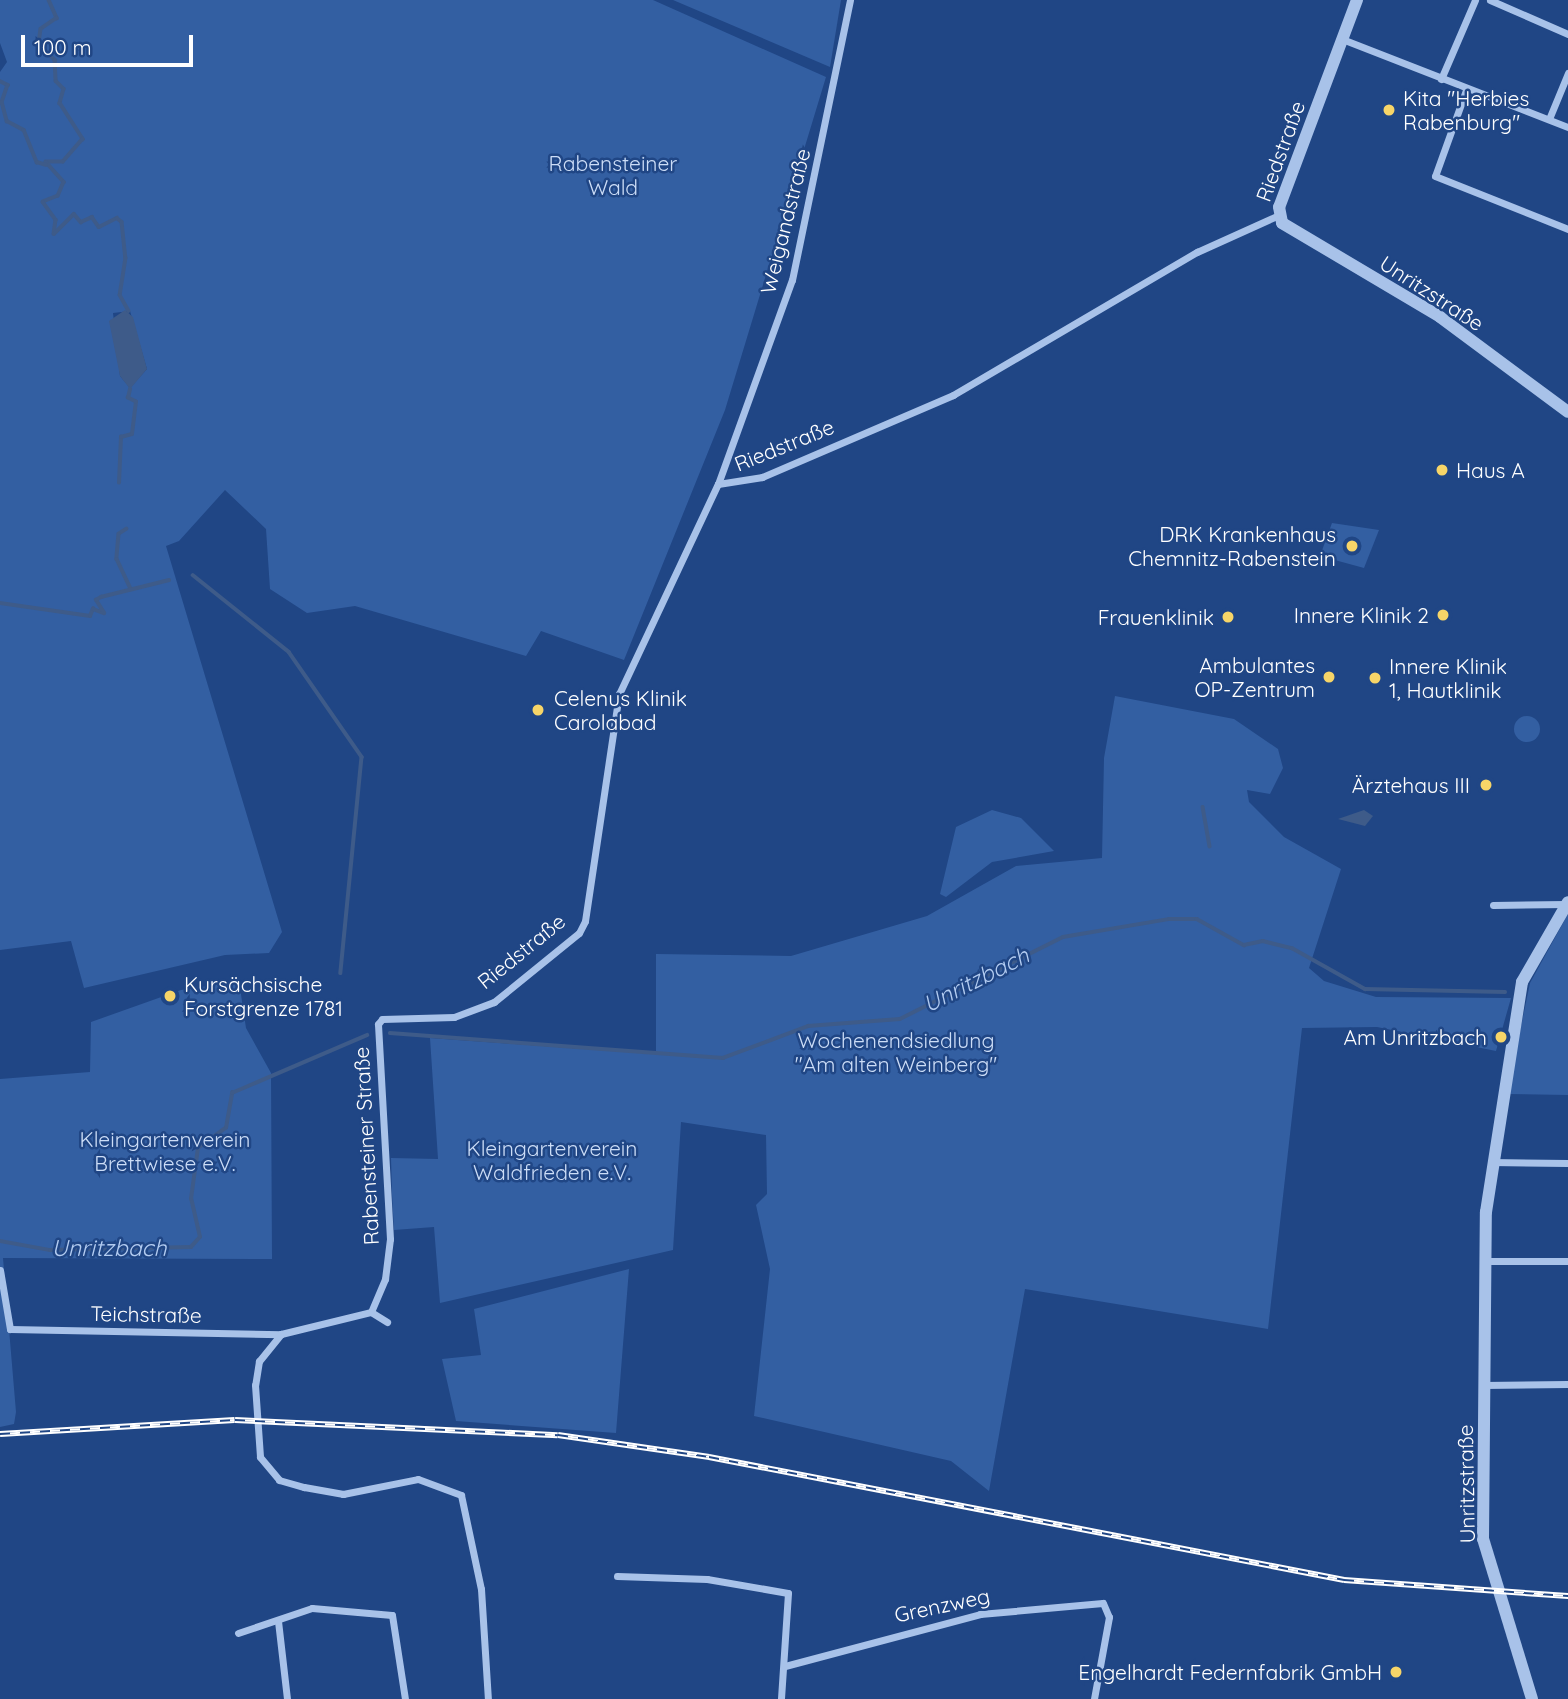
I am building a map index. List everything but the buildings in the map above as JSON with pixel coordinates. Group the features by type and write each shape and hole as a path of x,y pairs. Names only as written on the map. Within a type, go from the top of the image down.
{"street":[{"name":"Weigandstraße","path":"718,484 792,280 850,0"},
{"name":"Riedstraße","path":"382,1019 466,1014 494,1002 579,933 619,694 718,484 762,477 953,394 1197,252 1279,215 1357,0"},
{"path":"1441,79 1475,0"},
{"path":"1490,0 1568,34"},
{"path":"1342,39 1466,90 1568,127"},
{"path":"1549,119 1568,73"},
{"path":"1466,90 1435,176 1568,229"},
{"name":"Unritzstraße","path":"1279,215 1440,317 1566,408"},
{"path":"1493,905 1567,903"},
{"name":"Unritzstraße","path":"1532,1699 1483,1539 1486,1261 1491,1162 1522,982 1567,903"},
{"name":"Rabensteiner Straße","path":"371,1312 385,1279 390,1239 377,1041 382,1019"},
{"path":"1491,1162 1568,1163"},
{"path":"1486,1261 1568,1261"},
{"name":"Teichstraße","path":"0,1270 10,1329 281,1334"},
{"path":"387,1322 371,1312 281,1334 259,1361 255,1385 260,1457 279,1480 330,1492 418,1479 461,1495 481,1589 488,1699"},
{"path":"1483,1385 1568,1384"},
{"path":"617,1576 707,1579 788,1593 781,1699"},
{"name":"Grenzweg","path":"785,1666 993,1611 1103,1603 1108,1608 1094,1699"},
{"path":"238,1633 312,1608 392,1615 405,1699"},
{"path":"278,1621 287,1699"}],"green space":[{"name":"Rabensteiner Wald","path":"0,0 653,0 826,77 725,410 624,660 541,631 526,656 355,606 307,613 270,589 266,529 225,490 179,541 166,546 282,932 269,953 225,955 84,988 71,941 0,950 0,72 7,62 0,43","holes":["130,311 147,369 130,388 120,376 113,313"]},
{"path":"673,0 841,0 830,67"},
{"path":"1332,523 1379,530 1364,568 1320,556"},
{"path":"1115,696 1234,719 1278,749 1283,768 1270,794 1247,790 1249,802 1284,837 1341,869 1309,968 1324,981 1376,997 1511,998 1496,1051 1377,1027 1302,1028 1268,1329 1025,1289 989,1491 951,1461 754,1416 770,1269 756,1205 767,1194 766,1135 681,1122 673,1250 440,1303 434,1227 394,1230 392,1194 391,1158 438,1159 430,1038 656,1054 656,954 791,956 927,916 1016,866 1102,858 1104,758"},
{"path":"1527,716 1536,720 1540,729 1536,738 1527,742 1518,738 1514,729 1518,720"},
{"path":"992,810 1021,818 1054,851 992,862 946,897 940,894 956,827"},
{"path":"1568,914 1568,1095 1507,1094 1530,983"},
{"name":"Kleingartenverein Brettwiese e.V.","path":"239,981 246,1028 271,1073 272,1259 3,1258 16,1412 14,1424 0,1427 0,1079 90,1072 91,1022 181,990"},
{"path":"629,1269 616,1433 456,1421 442,1359 481,1355 474,1309"}],"shaded area":[{"path":"125,310 133,317 147,369 130,389 120,376 109,321"},
{"path":"1364,810 1373,816 1365,826 1338,819"}],"waterway":[{"path":"49,0 57,18 41,29 39,44 55,60 56,81 64,89 60,103 83,139 63,162 46,162 64,182 58,196 43,202 56,220 54,234 74,214 81,222 92,217 99,227 117,218 122,222 126,258 120,295 129,311"},
{"path":"0,81 8,85 2,102 7,121 24,130 37,162 46,165"},
{"path":"119,483 121,437 132,434 136,402 128,398 130,389"},
{"path":"127,529 119,534 117,559 131,589"},
{"path":"193,575 289,652 362,757 341,973"},
{"path":"0,603 90,616 93,609 104,613 96,600 101,597 169,580"},
{"path":"1203,807 1210,846"},
{"name":"Unritzbach","path":"390,1033 723,1058 808,1026 900,1019 1063,937 1169,919 1197,919 1244,945 1263,941 1292,948 1365,989 1505,992"},
{"name":"Unritzbach","path":"0,1241 50,1250 191,1247 200,1237 191,1199 198,1148 226,1128 232,1093 367,1035"}],"railway":[{"path":"0,1434 235,1420 558,1435 709,1457 1344,1580 1568,1596"}],"place":[{"name":"Kita \"Herbies Rabenburg\"","path":"1389,110"},
{"name":"Haus A","path":"1442,470"},
{"name":"DRK Krankenhaus Chemnitz-Rabenstein","path":"1352,546"},
{"name":"Innere Klinik 2","path":"1443,615"},
{"name":"Frauenklinik","path":"1228,617"},
{"name":"Ambulantes OP-Zentrum","path":"1329,677"},
{"name":"Innere Klinik 1, Hautklinik","path":"1375,678"},
{"name":"Celenus Klinik Carolabad","path":"538,710"},
{"name":"Ärztehaus III","path":"1486,785"},
{"name":"Kursächsische Forstgrenze 1781","path":"170,996"},
{"name":"Am Unritzbach","path":"1501,1037"},
{"name":"Engelhardt Federnfabrik GmbH","path":"1396,1672"}],"park label":[{"name":"Wochenendsiedlung \"Am alten Weinberg\"","path":"896,1052"},
{"name":"Kleingartenverein Waldfrieden e.V.","path":"552,1160"}]}
